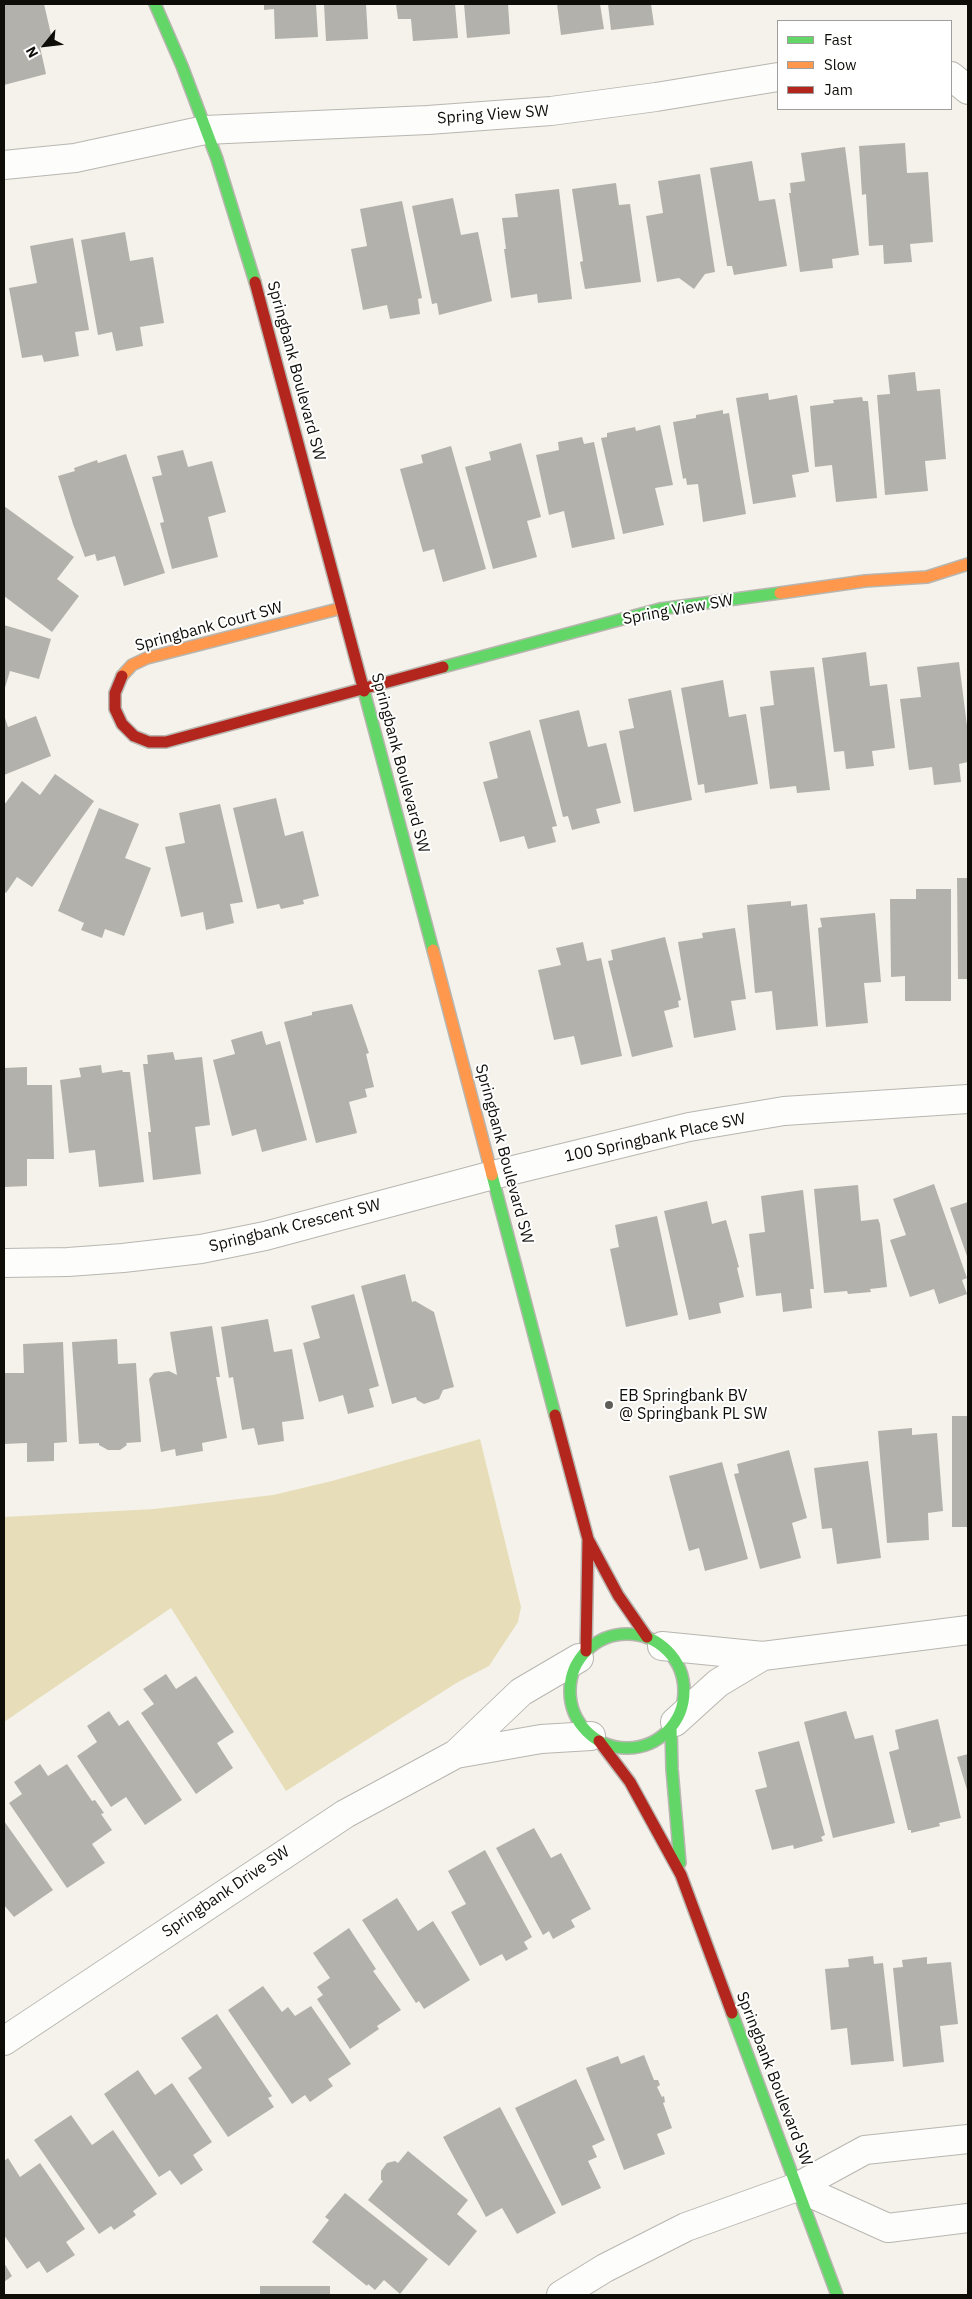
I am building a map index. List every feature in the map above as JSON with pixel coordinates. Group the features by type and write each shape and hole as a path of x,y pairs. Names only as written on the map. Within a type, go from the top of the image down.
{"street":[{"name":"Springbank Boulevard SW","path":"155,4 182,66 237,220 268,325 588,1538 618,1595 655,1641"},
{"name":"Spring View SW","path":"205,130 428,120 551,111 777,77"},
{"path":"952,77 968,90"},
{"path":"4,165 75,158 205,130"},
{"name":"Spring View SW","path":"363,688 660,609 865,581 927,577 959,569 968,564"},
{"name":"Springbank Court SW","path":"342,608 147,658 132,665 121,677 115,693 115,709 122,724 134,736 149,742 166,742 363,688"},
{"name":"100 Springbank Place SW","path":"493,1175 689,1126 775,1112 968,1099"},
{"name":"Springbank Crescent SW","path":"4,1263 104,1260 201,1249 265,1236 493,1175"},
{"name":"Springbank Boulevard SW","path":"582,1655 588,1538"},
{"path":"763,1656 718,1683 659,1739 645,1746 629,1749 613,1747 595,1739 581,1725 573,1712 570,1682 582,1655 605,1638 619,1634 634,1634 655,1641 763,1656 968,1630"},
{"path":"655,1641 674,1658 683,1681 682,1707 673,1725"},
{"name":"Springbank Drive SW","path":"4,2041 345,1814 456,1754 521,1692 582,1655"},
{"name":"Springbank Boulevard SW","path":"673,1725 672,1770 681,1875"},
{"name":"Springbank Drive SW","path":"456,1754 541,1739 595,1739"},
{"name":"Springbank Boulevard SW","path":"595,1739 630,1782 681,1875 837,2295"},
{"path":"560,2295 605,2268 686,2227 797,2187 864,2150 968,2139"},
{"path":"797,2187 888,2228 968,2218"}],"shaded area":[{"path":"480,1439 521,1607 518,1622 489,1666 458,1682 286,1791 171,1608 4,1722 4,1517 154,1509 273,1495 332,1481"}],"building":[{"path":"4,4 44,4 53,43 40,47 46,74 4,85"},
{"path":"264,4 316,4 318,37 275,39 274,9 264,10"},
{"path":"324,4 366,4 368,39 326,41"},
{"path":"396,4 455,4 458,38 413,41 411,19 398,19"},
{"path":"464,4 508,4 510,34 467,38"},
{"path":"557,4 600,4 604,29 561,35"},
{"path":"608,4 651,4 654,25 611,30"},
{"path":"905,143 907,173 928,172 933,242 910,244 912,262 884,264 883,245 869,246 866,194 862,195 859,146"},
{"path":"845,147 859,255 832,259 833,268 800,272 789,193 791,193 790,183 805,181 801,153"},
{"path":"752,161 759,201 775,199 787,266 734,275 732,266 727,266 710,168"},
{"path":"700,174 715,272 705,274 694,289 679,278 657,282 646,216 663,213 658,181"},
{"path":"616,183 619,205 630,204 641,282 585,289 580,262 583,261 572,189"},
{"path":"559,189 572,299 538,303 537,294 511,298 502,218 518,217 515,194"},
{"path":"453,198 461,235 478,232 492,301 439,315 437,303 432,304 412,206"},
{"path":"402,201 422,298 418,299 420,314 390,319 387,305 363,310 351,249 367,246 360,209"},
{"path":"125,232 130,261 153,257 164,323 140,327 143,346 116,351 112,332 98,335 81,240"},
{"path":"73,238 89,330 75,332 79,356 44,362 42,355 22,358 9,288 37,283 30,246"},
{"path":"915,372 917,391 940,389 946,459 925,461 928,491 885,495 877,395 890,394 888,375"},
{"path":"768,393 769,400 797,395 809,472 792,475 796,497 753,504 736,398"},
{"path":"862,397 863,401 868,401 877,498 836,502 832,465 815,467 810,406 834,403 833,400"},
{"path":"723,410 723,414 729,413 746,514 703,522 698,484 687,485 686,478 683,479 673,422"},
{"path":"660,425 673,485 655,488 664,525 623,534 601,438 607,437 607,433 635,427 636,431"},
{"path":"582,437 584,444 594,442 615,539 572,548 564,511 549,515 536,455 559,450 558,442"},
{"path":"521,443 541,517 527,521 537,557 493,569 465,467 491,460 489,452"},
{"path":"451,446 486,569 443,582 434,549 423,552 400,469 423,463 421,455"},
{"path":"183,450 188,467 212,461 226,512 208,517 218,557 172,569 160,523 164,522 152,477 162,475 157,456"},
{"path":"126,454 165,573 124,586 115,556 97,561 95,554 85,557 58,476 75,471 74,468 97,460 98,463"},
{"path":"4,506 74,557 57,579 79,596 52,632 4,596"},
{"path":"4,625 51,639 39,679 10,671 4,691"},
{"path":"866,652 870,686 887,684 895,748 872,751 874,766 846,769 844,751 834,752 822,658"},
{"path":"959,662 968,734 968,762 959,764 961,782 934,785 932,767 909,770 900,699 921,697 917,667"},
{"path":"814,667 830,790 797,793 796,786 770,789 760,707 774,705 770,671"},
{"path":"723,680 729,717 746,714 758,784 705,793 704,784 698,785 681,688"},
{"path":"671,690 692,800 634,812 619,731 634,728 628,699"},
{"path":"579,710 588,747 606,743 621,803 596,809 600,823 572,830 568,816 563,817 539,720"},
{"path":"4,715 8,727 36,716 51,756 4,775"},
{"path":"530,730 557,826 552,827 556,842 528,849 524,836 500,842 483,782 498,778 489,742"},
{"path":"55,774 94,801 32,887 17,877 6,893 4,891 4,805 22,781 40,795"},
{"path":"276,798 285,836 303,831 319,896 303,900 304,904 281,909 279,904 257,909 233,808"},
{"path":"220,804 243,902 230,904 234,923 206,930 203,912 181,917 165,847 185,843 179,813"},
{"path":"99,808 139,824 125,858 151,868 124,936 105,929 102,938 81,930 84,923 58,911"},
{"path":"957,878 968,878 968,979 958,979"},
{"path":"916,889 951,889 951,1001 905,1001 905,976 891,977 890,899 916,899"},
{"path":"791,901 791,906 807,904 818,1026 776,1030 772,991 755,993 747,905"},
{"path":"875,913 881,982 864,983 868,1023 826,1027 818,928 822,927 820,918"},
{"path":"735,928 746,999 731,1001 736,1030 694,1038 678,942 703,938 702,933"},
{"path":"665,937 681,1000 678,1001 679,1007 664,1011 673,1047 632,1057 608,961 613,960 611,950"},
{"path":"583,942 587,961 601,958 622,1056 581,1065 574,1036 554,1040 538,970 561,965 556,948"},
{"path":"352,1004 369,1053 366,1054 374,1087 365,1089 367,1097 349,1102 357,1133 316,1143 284,1022 312,1015 312,1012"},
{"path":"262,1031 266,1045 280,1041 307,1140 262,1152 256,1129 232,1136 213,1060 235,1054 231,1040"},
{"path":"173,1052 175,1060 202,1057 210,1125 195,1127 201,1174 153,1180 148,1132 151,1132 143,1064 148,1064 147,1055"},
{"path":"101,1065 102,1073 122,1070 123,1072 130,1072 144,1182 99,1187 95,1150 69,1153 60,1080 81,1077 79,1068"},
{"path":"27,1067 27,1085 52,1085 54,1159 27,1159 27,1186 4,1187 4,1068"},
{"path":"934,1184 967,1278 962,1280 967,1294 939,1304 934,1289 910,1297 890,1240 906,1235 893,1199"},
{"path":"858,1185 861,1221 878,1219 880,1224 887,1287 870,1289 871,1292 848,1294 847,1291 824,1293 814,1189"},
{"path":"803,1190 814,1289 810,1289 812,1308 783,1312 781,1293 756,1296 749,1234 765,1232 761,1196"},
{"path":"707,1201 712,1224 726,1220 739,1267 737,1268 744,1297 719,1303 721,1313 689,1320 664,1211"},
{"path":"968,1202 968,1259 950,1208"},
{"path":"657,1216 678,1315 626,1327 610,1249 619,1247 615,1225"},
{"path":"405,1274 412,1302 415,1301 434,1312 454,1387 443,1390 439,1399 424,1404 417,1400 416,1397 392,1404 361,1286"},
{"path":"354,1294 379,1386 369,1389 374,1407 348,1414 343,1395 319,1402 303,1343 320,1338 311,1306"},
{"path":"268,1319 274,1352 292,1349 304,1419 282,1422 284,1441 258,1445 254,1428 242,1430 233,1377 229,1378 221,1327"},
{"path":"212,1326 220,1377 216,1377 227,1438 202,1443 203,1451 176,1456 175,1449 161,1452 149,1379 154,1373 169,1371 177,1375 170,1332"},
{"path":"117,1339 118,1364 136,1363 141,1442 126,1443 127,1445 120,1450 108,1450 99,1445 99,1443 79,1444 72,1342"},
{"path":"63,1342 67,1442 54,1443 54,1461 27,1462 27,1443 4,1444 4,1373 24,1373 23,1344"},
{"path":"952,1416 968,1416 968,1527 952,1527"},
{"path":"912,1428 912,1435 937,1433 943,1511 928,1513 929,1540 887,1543 878,1431"},
{"path":"789,1450 807,1518 792,1523 801,1558 760,1569 734,1474 739,1473 737,1464"},
{"path":"868,1461 881,1558 837,1564 832,1528 822,1529 814,1468"},
{"path":"722,1462 748,1559 705,1571 699,1548 689,1551 669,1476"},
{"path":"166,1674 176,1689 196,1676 234,1732 217,1743 233,1768 196,1794 141,1713 154,1704 143,1689"},
{"path":"109,1711 119,1726 128,1720 182,1800 145,1825 126,1797 111,1807 77,1756 97,1742 87,1726"},
{"path":"846,1711 855,1739 873,1735 895,1823 833,1838 804,1722"},
{"path":"938,1719 961,1818 939,1823 940,1826 911,1833 911,1830 908,1830 889,1752 899,1749 895,1730"},
{"path":"799,1741 825,1835 821,1837 823,1841 794,1849 793,1845 772,1850 755,1790 767,1787 758,1752"},
{"path":"968,1754 968,1793 957,1757"},
{"path":"40,1764 48,1776 67,1764 92,1801 95,1800 104,1813 101,1814 112,1830 92,1844 105,1863 67,1888 9,1803 22,1794 14,1782"},
{"path":"4,1821 53,1890 14,1917 4,1905"},
{"path":"534,1828 551,1858 561,1853 591,1909 571,1920 575,1927 553,1939 549,1931 543,1935 496,1848"},
{"path":"485,1850 532,1937 524,1942 528,1949 506,1961 502,1954 480,1966 451,1912 466,1904 448,1871"},
{"path":"397,1898 418,1931 433,1921 470,1980 424,2009 419,2001 416,2003 362,1920"},
{"path":"349,1928 376,1969 373,1971 401,2010 377,2026 379,2029 350,2049 317,1999 323,1995 317,1987 330,1978 313,1953"},
{"path":"873,1956 874,1964 883,1963 894,2061 851,2065 847,2028 831,2030 825,1969 849,1967 848,1959"},
{"path":"927,1957 927,1964 951,1962 958,2024 940,2026 944,2062 903,2067 893,1968 903,1967 902,1960"},
{"path":"263,1986 282,2012 288,2007 295,2016 311,2006 351,2064 328,2079 333,2086 310,2102 305,2095 292,2104 228,2010"},
{"path":"217,2014 272,2096 268,2098 274,2107 228,2137 188,2078 202,2068 181,2038"},
{"path":"644,2055 654,2080 658,2080 660,2085 657,2087 662,2097 664,2096 665,2102 663,2103 672,2128 657,2134 665,2154 624,2170 586,2068 618,2056 621,2064"},
{"path":"138,2070 155,2095 172,2083 212,2142 193,2155 203,2170 181,2185 170,2170 159,2177 104,2094"},
{"path":"576,2079 605,2140 592,2146 597,2157 588,2161 601,2188 562,2206 515,2108"},
{"path":"500,2107 556,2213 517,2234 502,2208 486,2217 443,2137"},
{"path":"71,2115 92,2145 113,2130 157,2194 133,2211 136,2215 114,2230 111,2226 99,2234 34,2140"},
{"path":"408,2151 468,2200 457,2214 477,2231 449,2266 368,2200 383,2181 381,2180 381,2171 387,2163 395,2161 398,2163"},
{"path":"8,2158 20,2177 40,2163 85,2229 66,2242 75,2255 47,2273 39,2261 27,2269 4,2235 4,2161"},
{"path":"345,2193 428,2259 400,2294 384,2280 375,2290 368,2284 367,2286 312,2242 329,2220 325,2217"},
{"path":"4,2263 12,2276 4,2282"},
{"path":"260,2286 330,2286 330,2295 260,2295"}],"traffic: fast":[{"path":"155,4 182,66 217,159 255,282"},
{"path":"443,667 660,609 780,593"},
{"path":"364,691 433,950"},
{"path":"492,1175 555,1415"},
{"path":"627,1634 649,1638 668,1650 680,1669 684,1691 680,1713 668,1732 649,1744 627,1748 605,1744 586,1732 574,1713 570,1691 574,1669 586,1650 605,1638 627,1634"},
{"path":"671,1728 672,1769 680,1863"},
{"path":"732,2013 837,2295"}],"traffic: slow":[{"path":"780,593 865,581 927,577 968,564"},
{"path":"122,676 132,665 147,658 342,608"},
{"path":"433,950 492,1175"}],"traffic: jam":[{"path":"255,282 364,691"},
{"path":"122,676 115,693 115,709 122,724 134,736 149,742 166,742 443,667"},
{"path":"555,1415 588,1539 618,1595 647,1637"},
{"path":"586,1651 588,1540"},
{"path":"599,1741 630,1782 681,1875 732,2013"}],"place":[{"name":"EB Springbank BV @ Springbank PL SW","path":"609,1405"}]}
